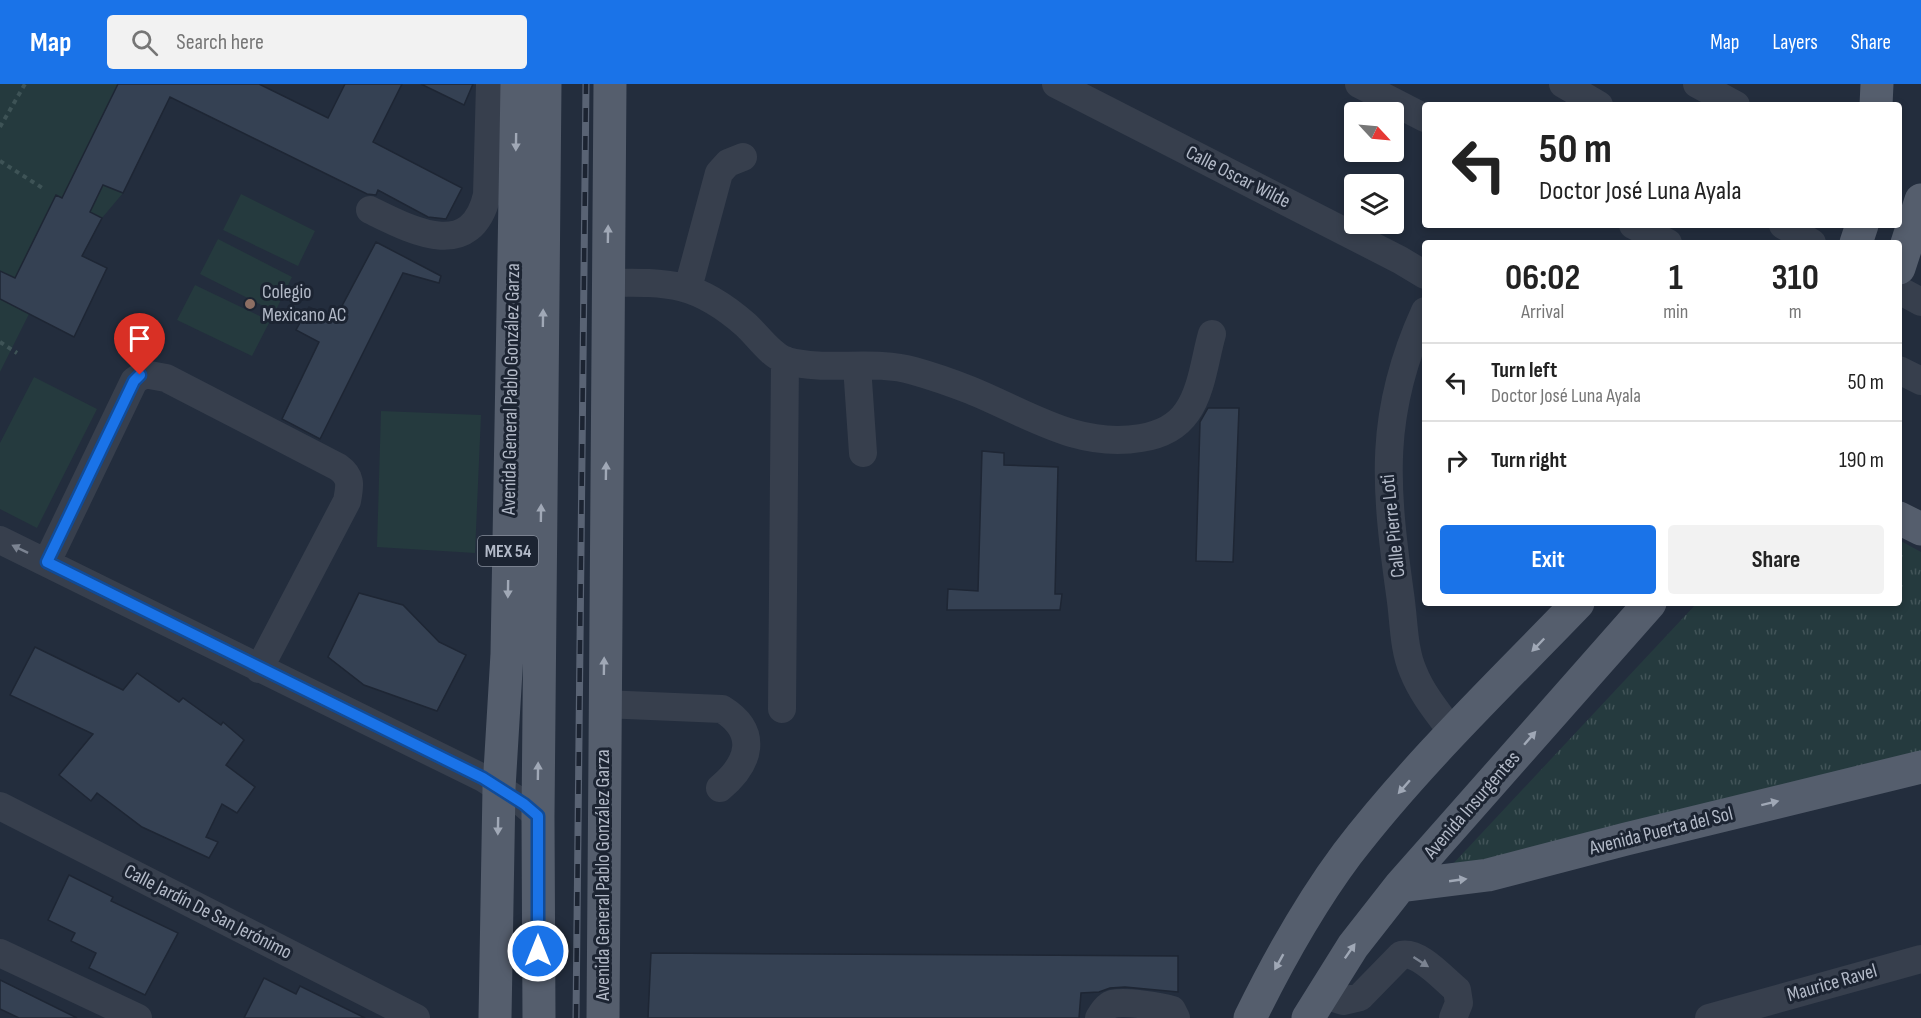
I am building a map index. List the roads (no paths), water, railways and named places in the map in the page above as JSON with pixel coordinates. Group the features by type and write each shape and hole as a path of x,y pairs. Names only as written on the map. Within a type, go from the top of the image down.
{"main road":[{"name":"Avenida General Pablo González Garza","path":"500,1012 499,788 507,654 517,84"},
{"name":"Avenida General Pablo González Garza","path":"539,1018 538,816 545,84"},
{"name":"Avenida General Pablo González Garza","path":"603,1018 603,704 610,84"},
{"path":"1876,102 1877,84"},
{"path":"1902,259 1921,200"},
{"path":"1902,520 1921,529"},
{"path":"1250,1018 1288,945 1348,853 1453,732 1575,606"},
{"name":"Avenida Insurgentes","path":"1314,1006 1353,946 1400,886 1642,608"},
{"name":"Avenida Puerta del Sol","path":"1400,886 1488,875 1921,767"}],"street":[{"path":"370,210 413,231 434,236 444,237 465,231 476,221 483,211 487,195 490,84"},
{"name":"Calle Oscar Wilde","path":"1056,84 1422,273"},
{"path":"1359,84 1422,116"},
{"path":"1563,84 1594,102"},
{"path":"1697,84 1730,102"},
{"path":"688,288 719,173 728,163 743,157"},
{"path":"1639,228 1662,240"},
{"path":"1788,228 1807,240"},
{"path":"608,283 656,283 688,288 703,294 733,314 785,360 912,370 969,390 1055,429 1098,440 1122,441 1164,433 1188,411 1212,334"},
{"path":"1902,292 1921,302"},
{"name":"Calle Pierre Loti","path":"1422,319 1404,365 1388,439 1387,486 1410,663 1423,692 1453,732"},
{"path":"782,709 785,360"},
{"path":"857,366 863,453"},
{"path":"1902,372 1921,381"},
{"path":"47,562 134,381 144,374 166,378 338,467 347,473 350,480 343,509 259,669"},
{"path":"0,540 432,752 499,788 538,816"},
{"path":"603,704 722,709 733,716 742,725 747,739 746,754 732,778 720,788"},
{"name":"Calle Jardín De San Jerónimo","path":"0,806 416,1018"},
{"path":"0,953 138,1018"},
{"path":"1314,1006 1360,997 1401,956 1407,954 1424,963 1457,990 1459,1003 1453,1018"},
{"name":"Maurice Ravel","path":"1709,1018 1921,959"},
{"path":"1099,1018 1105,1008 1113,1004 1161,1007 1172,1010 1176,1018"}],"railway":[{"path":"576,1018 586,84"}],"place":[{"name":"Colegio Mexicano AC","path":"250,304"}]}
